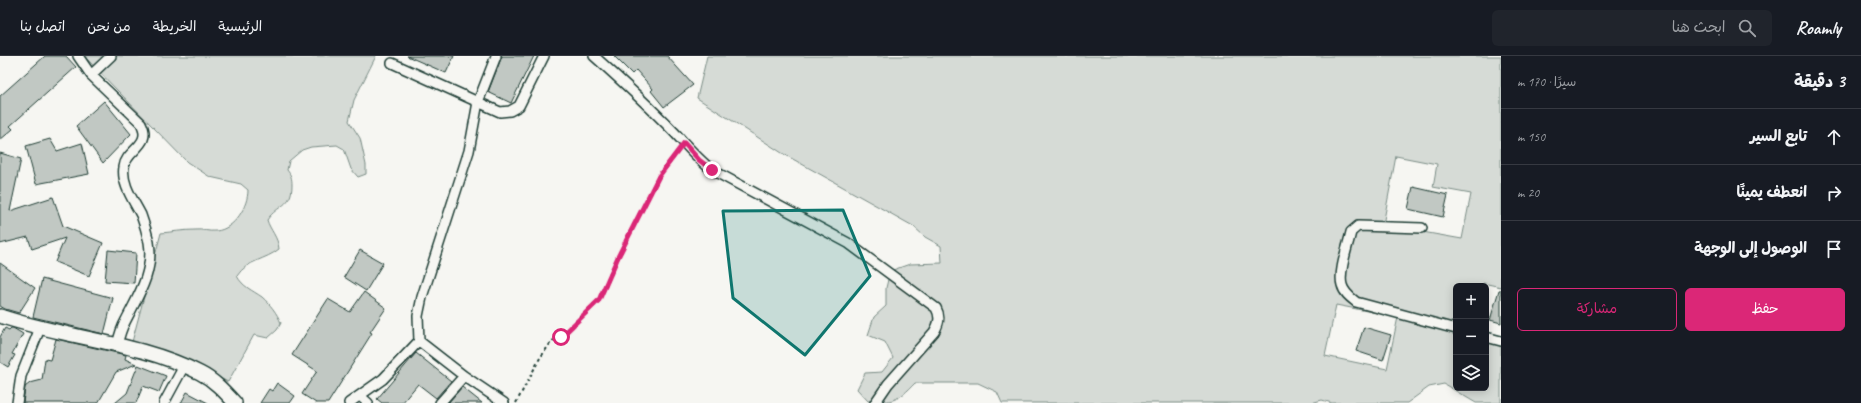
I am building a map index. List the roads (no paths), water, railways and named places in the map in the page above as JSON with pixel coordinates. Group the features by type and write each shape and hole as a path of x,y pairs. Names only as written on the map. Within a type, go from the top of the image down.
{"street":[{"path":"78,56 92,75 141,123 145,134 138,147 125,160 123,168 124,177 142,217 149,242 149,268 144,285 124,323 117,345"},
{"path":"92,75 111,56"},
{"path":"349,403 383,379 418,341 418,316 422,297 469,151 478,102 496,56"},
{"path":"392,63 500,112 510,111 519,106 544,56"},
{"path":"594,56 625,83 699,160 712,170 848,243 936,308 939,313 939,324 934,332 888,384 875,403"},
{"path":"1422,228 1358,226 1354,228 1351,232 1341,274 1342,286 1347,295 1356,302 1453,328"},
{"path":"0,316 40,328 117,345 184,366 201,373 215,382 235,403"},
{"path":"17,403 21,376 40,328"},
{"path":"1489,338 1501,341"},
{"path":"418,341 464,376 504,403"},
{"path":"164,403 184,366"},
{"path":"440,403 464,376"},
{"path":"360,396 368,403"}]}
